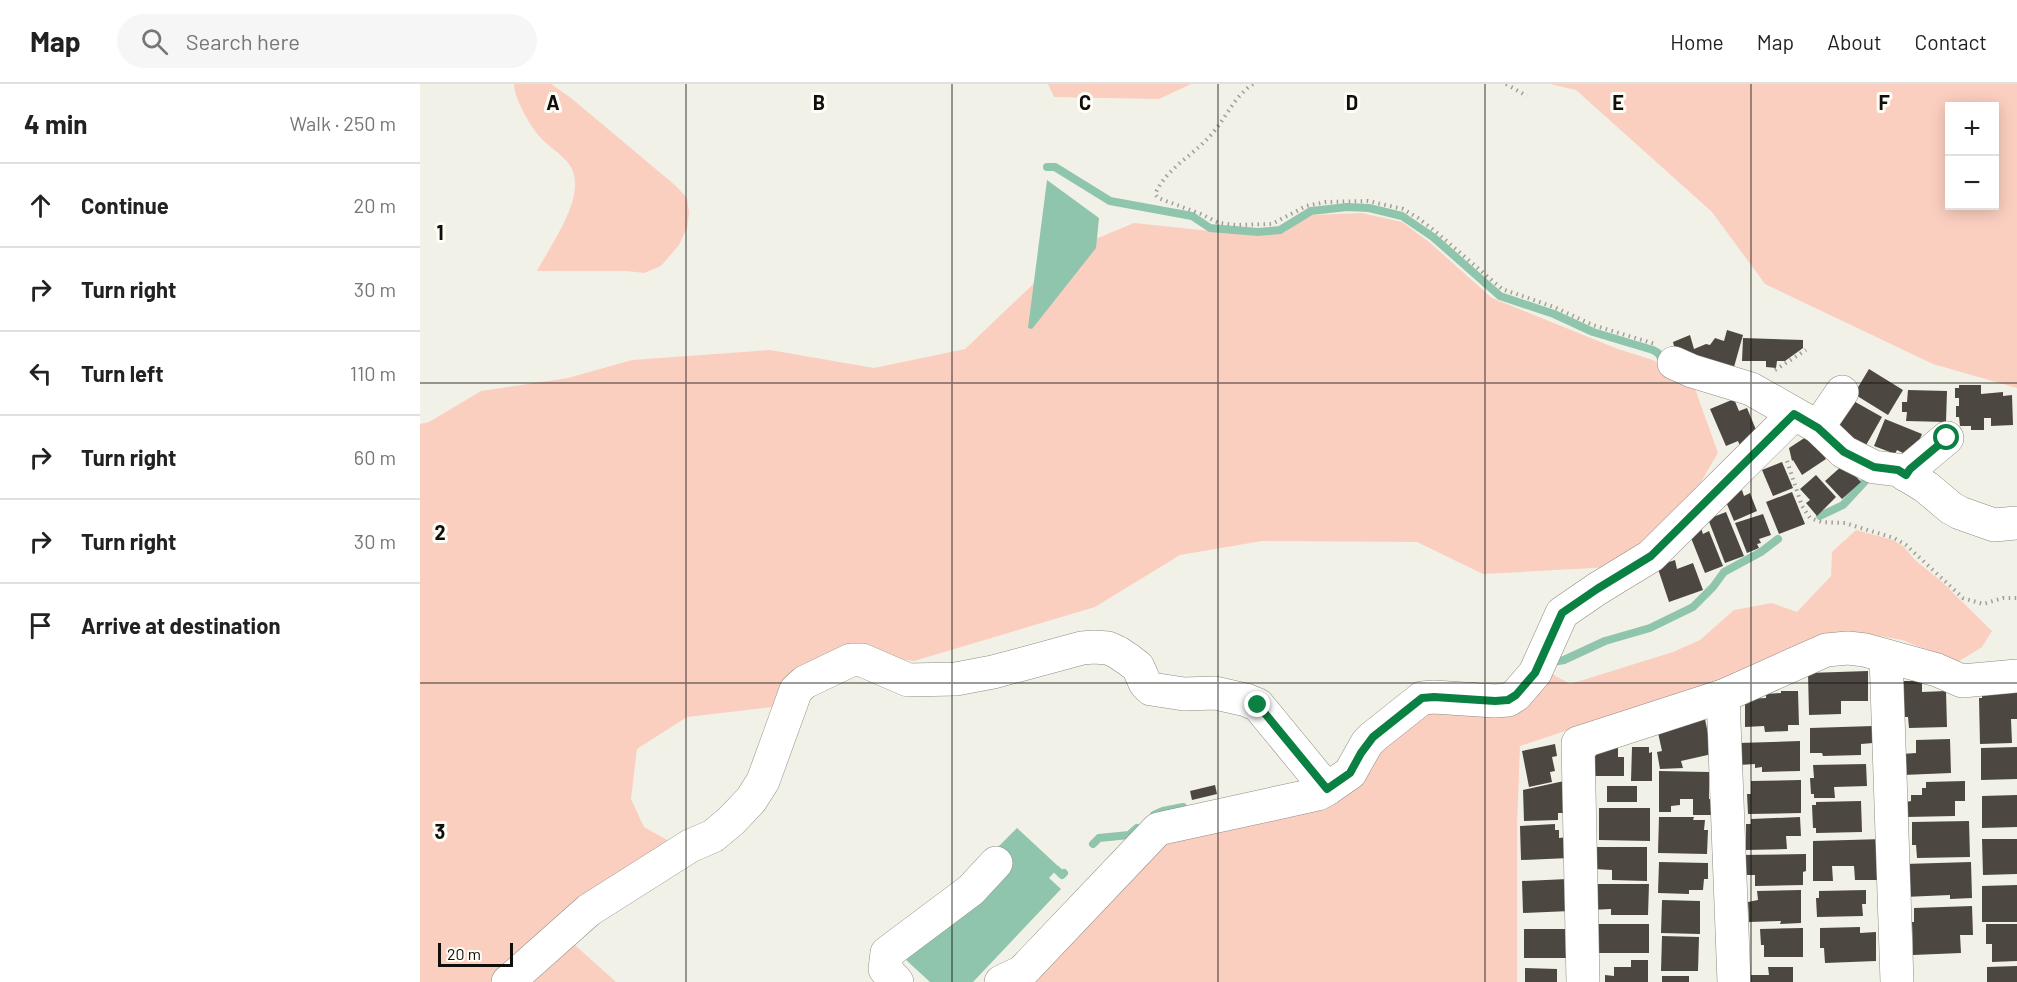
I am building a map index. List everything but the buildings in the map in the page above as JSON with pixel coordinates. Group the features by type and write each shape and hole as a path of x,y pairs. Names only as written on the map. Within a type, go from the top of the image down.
{"street":[{"path":"1674,363 1692,372 1751,389 1797,424 1844,452 1874,467 1898,470 1926,487 1960,513 1994,525 2017,523"},
{"path":"1001,982 1022,972 1158,829 1318,794 1350,773 1373,737 1422,698 1495,701 1508,700 1516,695 1535,673 1562,613 1651,556 1797,424 1842,392"},
{"path":"1906,475 1947,438"},
{"path":"508,982 589,910 690,846 713,836 751,800 764,781 796,690 805,682 851,660 861,660 908,680 956,679 993,672 1082,648 1108,648 1138,668 1145,683 1151,689 1184,694 1215,693 1258,705 1327,789"},
{"path":"1583,982 1578,743 1723,696 1826,650 1848,648 1865,650 1937,670 1962,681 2017,676"},
{"path":"1886,656 1897,982"},
{"path":"1723,696 1734,982"},
{"path":"897,982 885,969 887,952 970,890 996,863"}],"path":[{"path":"1253,84 1236,100 1209,138 1169,173 1155,194 1158,198 1219,223 1236,225 1272,224 1306,206 1326,202 1368,201 1403,209 1435,231 1502,289 1554,307 1593,325 1660,345 1674,363"},
{"path":"1506,84 1527,96"},
{"path":"1797,424 1791,475 1802,506 1810,518 1821,522 1845,523 1894,538 1906,545 1963,598 1983,604 2003,598 2017,598"}],"shaded area":[{"path":"514,84 551,84 676,186 687,198 689,213 687,228 679,245 661,266 644,273 537,271 567,216 575,183 574,175 567,162 540,137 523,112"},
{"path":"1048,84 1191,84 1159,99 1054,97"},
{"path":"1550,84 2017,84 2017,388 1933,364 1765,284 1712,212 1576,90"},
{"path":"1047,180 1099,218 1096,248 1032,329 1028,328"},
{"path":"1362,213 1402,222 1429,242 1492,298 1618,349 1653,360 1693,383 1718,453 1701,482 1659,527 1611,567 1483,574 1417,542 1262,541 1180,555 1095,607 914,661 879,657 790,681 772,707 687,717 637,749 631,799 644,827 678,846 496,982 420,982 420,424 429,422 481,391 568,378 632,360 770,350 874,368 965,349 1069,250 1134,223 1259,236 1285,232 1310,215"},
{"path":"1856,530 1893,540 1904,547 1915,560 1941,581 1992,631 1982,647 1958,662 1902,640 1868,634 1831,634 1729,676 1520,746 1517,826 1517,982 1022,982 1155,848 1178,834 1323,802 1415,712 1498,708 1545,670 1570,684 1673,652 1700,640 1734,610 1772,603 1797,612 1831,576 1832,552"},
{"path":"1017,828 1059,867 1049,878 1061,889 973,982 930,982 905,959 994,851"},
{"path":"567,938 616,982 519,982"}],"waterway":[{"path":"1047,167 1055,167 1110,201 1192,216 1210,228 1258,232 1280,230 1311,211 1347,207 1369,208 1402,216 1433,237 1500,296 1554,314 1593,332 1653,350 1663,361"},
{"path":"1820,516 1843,505 1868,478"},
{"path":"1553,662 1564,660 1605,641 1650,628 1693,607 1724,572 1761,552 1778,539"},
{"path":"1154,815 1183,807"},
{"path":"1093,844 1099,838 1129,835 1137,828"},
{"path":"1057,870 1062,875 1064,873"}],"route":[{"path":"1258,705 1327,789 1350,773 1367,743 1373,737 1422,698 1495,701 1508,700 1516,695 1535,673 1562,613 1651,556 1794,414 1818,428 1844,452 1874,467 1898,470 1906,475 1947,438"}]}
